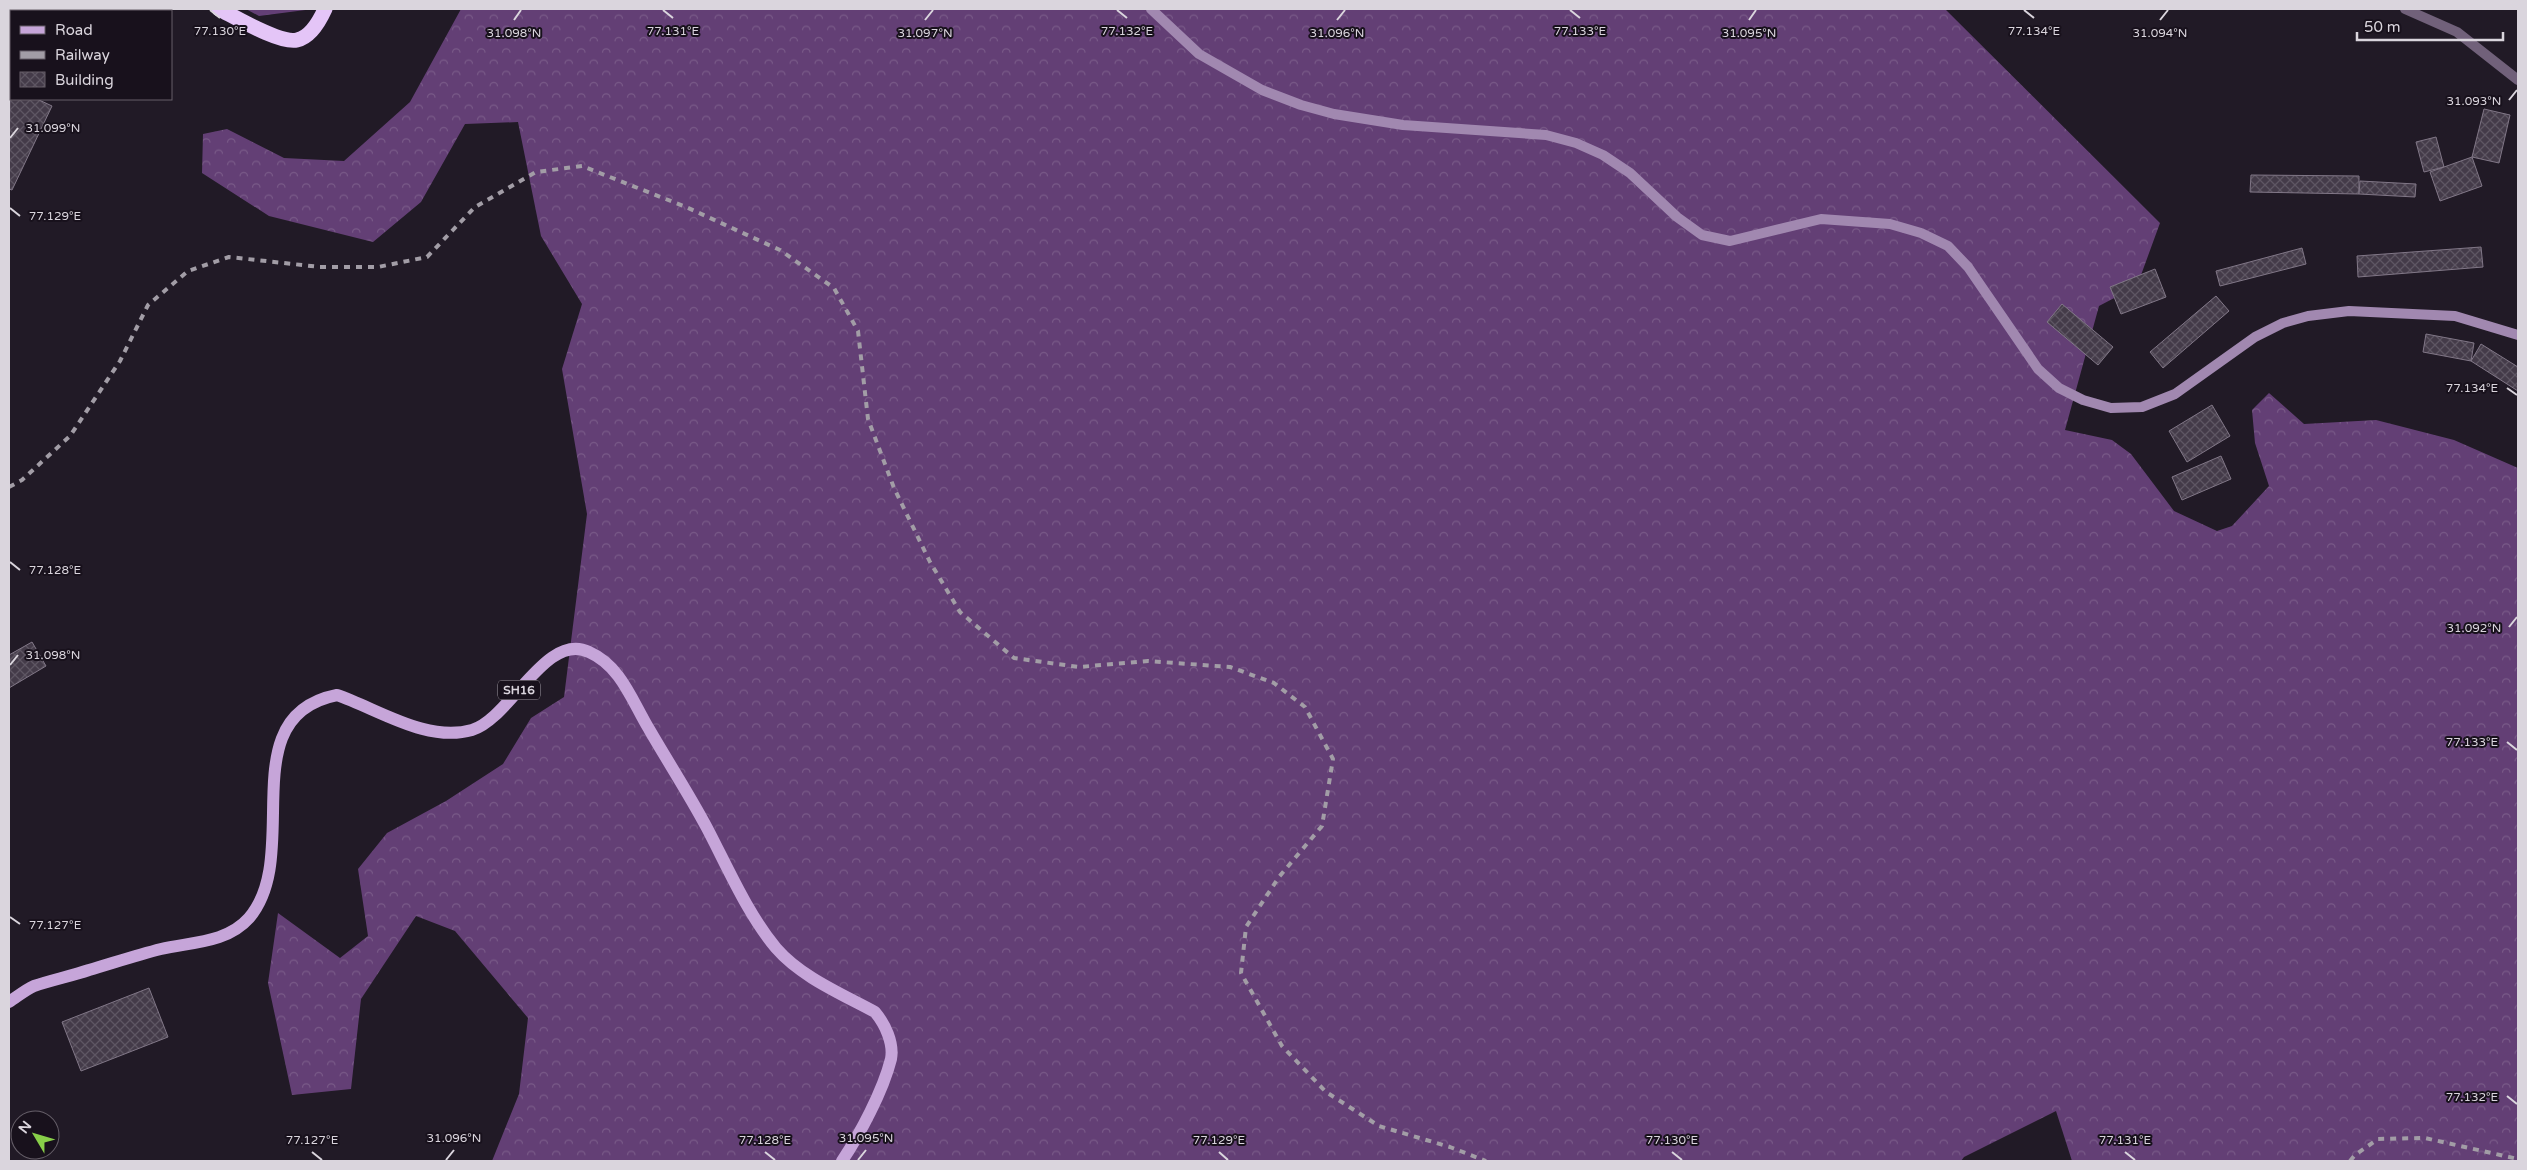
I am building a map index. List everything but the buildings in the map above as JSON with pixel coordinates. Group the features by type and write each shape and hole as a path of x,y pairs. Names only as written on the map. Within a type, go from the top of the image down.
{"highway":[{"path":"218,9 283,39 297,40 307,35 319,21 325,9"}],"main road":[{"name":"SH16","path":"9,1002 33,987 161,949 226,936 248,918 261,897 270,869 274,847 274,782 278,748 294,716 309,704 337,695 417,729 470,731 483,726 498,713 550,658 562,651 576,648 600,657 621,678 762,929 777,949 799,968 875,1012 883,1021 889,1035 891,1057 858,1136 842,1161"}],"street":[{"path":"1151,9 1199,54 1262,90 1301,105 1334,114 1403,125 1546,134 1576,143 1603,155 1630,173 1677,217 1702,234 1730,241 1821,219 1890,224 1921,233 1948,246 1968,267 2038,369 2059,388 2083,400 2111,408 2142,407 2175,394 2255,337 2283,323 2308,316 2350,311 2455,316 2518,335"},
{"path":"2405,9 2457,32 2518,80"}],"green space":[{"path":"246,9 313,9 259,16"},
{"path":"461,9 1945,9 2160,223 2137,286 2099,306 2065,430 2112,440 2131,454 2174,511 2217,531 2232,526 2269,486 2255,443 2252,410 2269,393 2304,424 2376,420 2454,440 2518,468 2518,1161 2072,1161 2056,1111 1964,1157 1961,1161 492,1161 519,1094 528,1018 455,931 416,916 361,999 351,1089 292,1095 268,983 278,913 340,958 368,936 358,869 387,833 446,801 503,764 531,718 564,697 587,514 562,369 582,304 541,236 518,122 465,124 421,202 373,242 269,216 202,173 203,134 227,129 284,158 344,161 410,102"}],"railway":[{"path":"9,487 22,480 70,436 120,361 148,305 188,271 229,257 320,267 378,267 427,257 475,207 536,172 582,166 686,207 780,250 834,288 858,331 868,419 894,488 930,562 960,612 1014,658 1079,667 1148,661 1230,667 1274,683 1305,707 1333,759 1322,826 1279,877 1246,927 1241,973 1282,1046 1326,1092 1379,1126 1450,1147 1486,1161"},
{"path":"2350,1161 2355,1155 2378,1139 2425,1138 2518,1159"}]}
